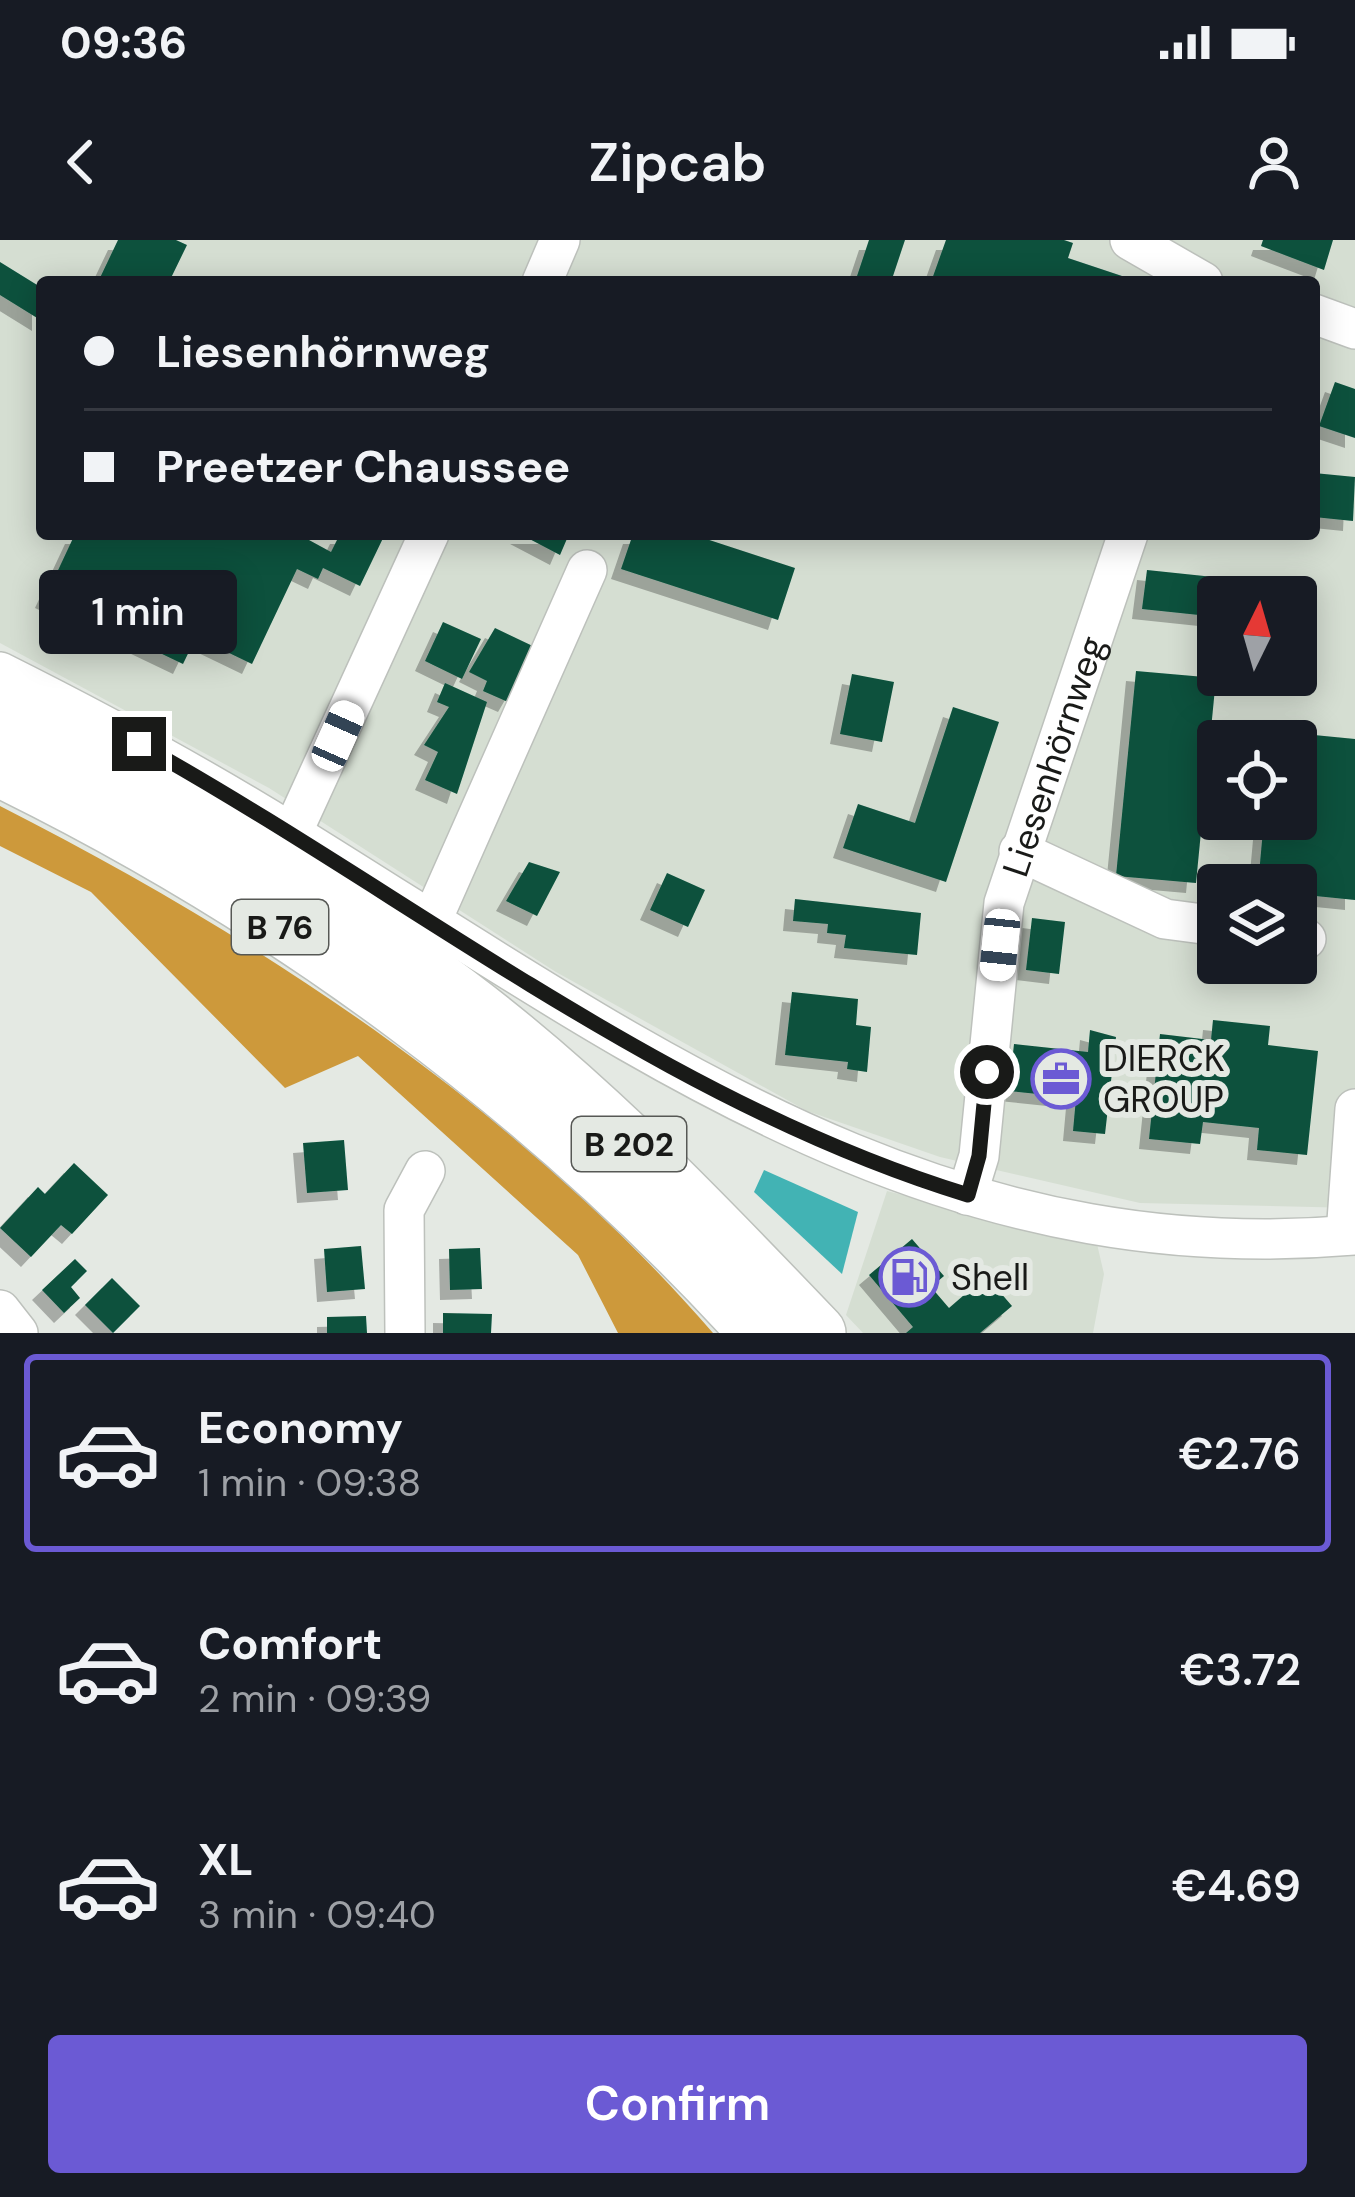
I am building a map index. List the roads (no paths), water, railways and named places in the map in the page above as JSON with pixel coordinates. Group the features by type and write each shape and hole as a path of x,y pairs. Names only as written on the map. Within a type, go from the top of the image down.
{"highway":[{"name":"B 76","path":"0,721 103,770 428,947"},
{"name":"B 76","path":"0,767 82,808 331,958 539,1118 691,1259 758,1333"},
{"name":"B 202","path":"428,947 704,1214 817,1333"}],"street":[{"path":"545,276 560,240"},
{"path":"1146,259 1188,276"},
{"path":"1320,316 1355,328"},
{"path":"292,833 425,540"},
{"name":"Liesenhörnweg","path":"968,1195 979,1156 1004,903 1126,540"},
{"path":"428,947 587,570"},
{"path":"0,672 292,833 428,947 776,1124 968,1195 1154,1233 1351,1235 1355,1109"},
{"path":"1019,850 1165,919 1197,923"},
{"path":"405,1333 404,1210 425,1171"},
{"path":"0,1310 18,1333"}],"water":[{"path":"764,1170 858,1212 842,1274 754,1192"}],"place":[{"name":"DIERCK GROUP","path":"1061,1079"},
{"name":"Shell","path":"909,1277"}]}
